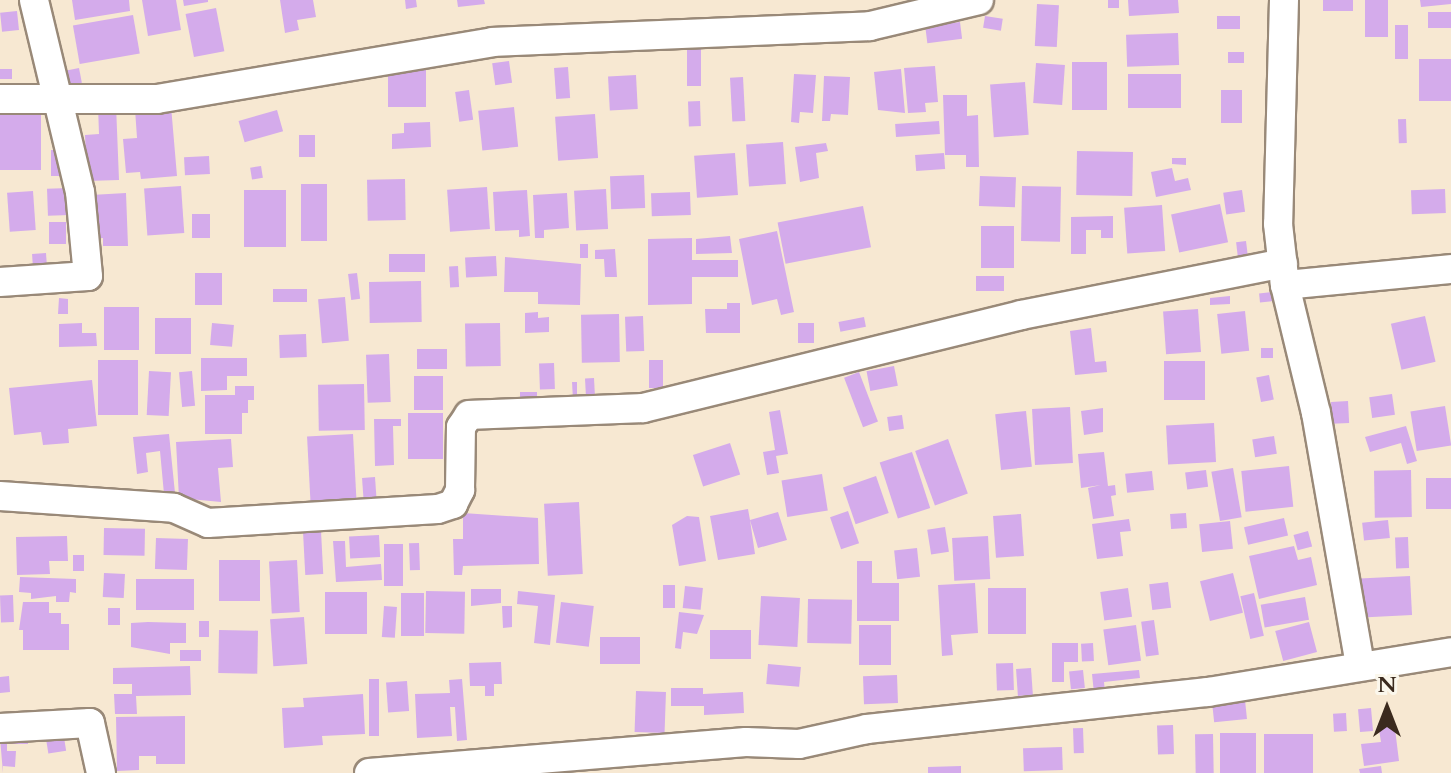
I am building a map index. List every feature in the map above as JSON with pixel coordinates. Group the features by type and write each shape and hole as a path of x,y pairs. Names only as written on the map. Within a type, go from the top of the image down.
{"street":[{"path":"0,282 88,276 80,192 34,0"},
{"path":"0,99 157,99 493,42 870,26 979,0"},
{"path":"1284,0 1278,224 1284,274 1316,413 1360,665"},
{"path":"0,496 174,508 208,523 438,509 453,504 460,490 461,427 469,415 643,408 1021,315 1221,279 1451,269"},
{"path":"369,773 746,742 799,744 867,729 1208,692 1451,652"},
{"path":"0,728 90,723 101,773"}],"building":[{"path":"72,0 129,0 130,11 75,20"},
{"path":"142,0 176,0 181,30 148,36"},
{"path":"183,0 208,0 208,2 184,6"},
{"path":"280,0 313,0 316,17 297,20 299,30 285,33"},
{"path":"405,0 416,0 417,7 406,9"},
{"path":"457,0 484,0 485,4 458,7"},
{"path":"1108,0 1119,0 1119,8 1108,8"},
{"path":"1128,0 1178,0 1179,13 1129,16"},
{"path":"1323,0 1353,0 1353,11 1323,11"},
{"path":"1365,0 1388,0 1388,37 1365,37"},
{"path":"1420,0 1451,0 1451,4 1421,7"},
{"path":"1037,4 1059,5 1057,47 1035,46"},
{"path":"216,8 224,51 194,57 186,14"},
{"path":"17,11 19,30 2,32 0,13"},
{"path":"1428,12 1451,12 1451,28 1428,28"},
{"path":"133,15 140,53 80,64 73,26"},
{"path":"985,16 1003,19 1001,31 983,28"},
{"path":"1217,16 1240,16 1240,29 1217,29"},
{"path":"960,22 962,39 927,43 925,26"},
{"path":"1395,25 1408,25 1408,59 1395,59"},
{"path":"1178,33 1179,65 1127,67 1126,35"},
{"path":"687,47 701,47 701,86 687,86"},
{"path":"1228,52 1244,52 1244,63 1228,63"},
{"path":"1419,59 1451,59 1451,101 1419,101"},
{"path":"509,61 512,83 495,85 492,63"},
{"path":"1072,62 1107,62 1107,110 1072,110"},
{"path":"1036,63 1065,65 1062,105 1033,103"},
{"path":"935,66 938,102 925,103 926,112 908,113 904,68"},
{"path":"568,67 570,98 556,99 554,68"},
{"path":"79,68 82,83 63,86 60,72"},
{"path":"0,69 12,69 12,79 0,79"},
{"path":"388,69 426,69 426,107 388,107"},
{"path":"901,69 905,113 878,110 874,72"},
{"path":"794,74 816,75 813,113 800,112 799,123 791,122"},
{"path":"1128,74 1181,74 1181,108 1128,108"},
{"path":"636,75 638,109 610,110 608,76"},
{"path":"824,76 850,77 848,115 831,114 830,121 822,121"},
{"path":"743,77 745,121 732,122 730,78"},
{"path":"1025,82 1029,135 994,137 990,84"},
{"path":"469,90 473,120 459,122 455,92"},
{"path":"1221,90 1242,90 1242,123 1221,123"},
{"path":"943,95 967,95 967,116 978,115 979,167 966,167 966,155 945,155"},
{"path":"688,101 700,101 701,126 689,126"},
{"path":"116,105 119,180 87,181 85,135 99,134 98,106"},
{"path":"171,106 177,176 141,179 140,172 126,173 123,139 137,138 135,109"},
{"path":"514,107 518,147 482,151 478,111"},
{"path":"277,110 283,131 245,142 239,121"},
{"path":"0,112 41,112 41,170 0,170"},
{"path":"595,114 598,158 558,161 555,117"},
{"path":"1398,119 1406,119 1407,143 1399,143"},
{"path":"939,121 940,134 896,137 895,124"},
{"path":"430,122 431,147 392,149 392,134 404,133 404,123"},
{"path":"299,135 315,135 315,157 299,157"},
{"path":"783,142 786,184 749,186 746,145"},
{"path":"826,143 828,151 816,153 819,178 800,182 795,147"},
{"path":"51,150 66,150 66,176 51,176"},
{"path":"1077,151 1133,152 1132,196 1076,195"},
{"path":"735,153 738,195 697,198 694,156"},
{"path":"944,153 945,169 916,171 915,155"},
{"path":"209,156 210,174 185,175 184,157"},
{"path":"1172,158 1186,158 1186,165 1172,164"},
{"path":"261,166 263,178 252,180 250,168"},
{"path":"1172,168 1175,181 1188,178 1191,190 1156,197 1151,172"},
{"path":"644,175 645,208 611,209 610,176"},
{"path":"980,176 1016,177 1015,207 979,206"},
{"path":"405,179 406,220 368,221 367,180"},
{"path":"301,184 327,184 327,241 301,241"},
{"path":"181,186 184,233 147,235 144,189"},
{"path":"1022,186 1061,187 1060,242 1021,241"},
{"path":"487,187 490,229 450,232 447,190"},
{"path":"69,188 70,215 48,216 47,189"},
{"path":"606,189 608,229 576,231 574,191"},
{"path":"1445,189 1446,213 1412,214 1411,190"},
{"path":"244,190 286,190 286,247 244,247"},
{"path":"527,190 530,236 519,237 519,230 495,231 493,192"},
{"path":"1242,190 1245,212 1226,214 1223,193"},
{"path":"33,191 36,230 10,232 7,193"},
{"path":"690,192 691,215 652,216 651,193"},
{"path":"126,193 128,246 103,246 103,238 93,239 91,195"},
{"path":"567,193 569,228 544,230 544,238 535,238 533,195"},
{"path":"1220,204 1228,242 1179,253 1171,214"},
{"path":"1162,205 1165,251 1127,254 1124,208"},
{"path":"863,206 871,247 786,264 778,223"},
{"path":"192,214 210,214 210,238 192,238"},
{"path":"1113,216 1113,238 1101,238 1101,230 1086,230 1086,254 1071,254 1071,217"},
{"path":"49,222 66,222 66,244 49,244"},
{"path":"981,226 1014,226 1014,268 981,268"},
{"path":"777,231 794,312 781,315 777,299 752,305 739,239"},
{"path":"730,236 732,253 696,254 696,239"},
{"path":"692,238 692,260 738,260 738,277 692,277 692,304 648,305 648,239"},
{"path":"1246,241 1248,258 1238,259 1236,242"},
{"path":"580,244 588,244 588,258 580,258"},
{"path":"615,249 617,277 605,277 604,259 595,259 595,250"},
{"path":"46,253 47,267 33,268 32,254"},
{"path":"389,254 425,254 425,272 389,272"},
{"path":"496,256 497,276 466,278 465,258"},
{"path":"505,257 581,264 580,305 538,304 538,292 504,292"},
{"path":"449,266 458,266 459,287 450,287"},
{"path":"195,273 222,273 222,305 195,305"},
{"path":"357,273 360,299 351,300 348,274"},
{"path":"976,276 1004,276 1004,291 976,291"},
{"path":"421,281 422,322 370,323 369,282"},
{"path":"273,289 307,289 307,302 273,302"},
{"path":"1273,292 1274,301 1260,302 1259,293"},
{"path":"1230,296 1230,304 1210,305 1210,298"},
{"path":"345,297 349,341 322,343 318,299"},
{"path":"59,298 68,299 68,314 58,314"},
{"path":"727,303 740,303 740,333 706,333 705,309 727,309"},
{"path":"104,307 139,307 139,350 104,350"},
{"path":"1198,309 1201,352 1166,354 1163,311"},
{"path":"1245,311 1249,351 1221,354 1217,314"},
{"path":"538,312 538,318 549,317 549,332 525,333 525,313"},
{"path":"619,314 620,362 582,363 581,315"},
{"path":"643,316 644,351 626,352 625,317"},
{"path":"1425,316 1436,362 1401,370 1391,324"},
{"path":"864,317 866,327 840,332 838,322"},
{"path":"155,318 191,318 191,354 155,354"},
{"path":"82,323 82,333 96,333 97,346 59,347 59,324"},
{"path":"212,323 234,325 232,347 210,345"},
{"path":"500,323 501,366 466,367 465,324"},
{"path":"798,323 814,323 814,343 798,343"},
{"path":"1091,328 1095,362 1106,361 1107,372 1075,375 1070,331"},
{"path":"306,334 307,357 280,358 279,335"},
{"path":"1261,348 1273,348 1273,358 1261,358"},
{"path":"417,349 447,349 447,369 417,369"},
{"path":"389,354 391,402 368,403 366,355"},
{"path":"201,358 247,358 247,376 227,376 227,390 201,391"},
{"path":"98,360 138,360 138,415 98,415"},
{"path":"649,360 663,360 663,388 649,388"},
{"path":"1164,361 1205,361 1205,400 1164,400"},
{"path":"554,363 555,389 540,390 539,364"},
{"path":"894,366 898,386 870,391 867,371"},
{"path":"149,371 171,372 169,416 147,415"},
{"path":"192,371 195,406 182,407 179,372"},
{"path":"859,372 878,421 863,427 844,378"},
{"path":"1269,375 1274,400 1261,402 1256,377"},
{"path":"414,376 443,376 443,410 414,410"},
{"path":"585,378 594,378 595,398 586,398"},
{"path":"92,380 97,426 68,429 69,443 43,445 41,432 14,435 9,388"},
{"path":"572,382 577,382 577,399 573,400"},
{"path":"364,384 365,430 319,431 318,385"},
{"path":"235,386 254,386 254,400 248,400 248,413 242,413 242,434 205,434 205,395 235,395"},
{"path":"520,392 537,392 537,400 520,400"},
{"path":"1392,394 1395,415 1372,418 1369,397"},
{"path":"1348,401 1349,423 1332,424 1331,402"},
{"path":"1445,406 1451,446 1417,451 1410,411"},
{"path":"1070,407 1073,463 1035,465 1032,409"},
{"path":"1103,408 1103,432 1084,435 1081,411"},
{"path":"780,410 788,454 776,456 779,473 767,475 763,452 775,450 769,412"},
{"path":"1026,411 1032,467 1001,470 995,414"},
{"path":"408,413 443,413 443,459 408,459"},
{"path":"902,415 904,429 889,431 887,417"},
{"path":"374,419 401,419 401,426 393,426 394,465 375,466"},
{"path":"1214,423 1216,462 1168,464 1166,426"},
{"path":"1406,426 1417,461 1407,464 1401,443 1370,452 1365,437"},
{"path":"169,434 175,493 164,494 160,451 146,453 148,472 137,474 133,437"},
{"path":"353,434 357,505 311,507 307,436"},
{"path":"1274,436 1277,454 1255,457 1252,439"},
{"path":"231,439 233,467 218,468 221,502 179,498 176,442"},
{"path":"948,439 968,494 935,505 915,451"},
{"path":"730,443 740,474 703,486 693,455"},
{"path":"912,452 930,508 898,519 880,463"},
{"path":"1104,452 1108,486 1115,485 1116,495 1111,496 1114,516 1093,519 1088,488 1101,485 1081,488 1078,454"},
{"path":"1289,466 1293,507 1246,512 1241,471"},
{"path":"1233,468 1242,517 1220,521 1211,472"},
{"path":"1206,470 1208,487 1187,489 1185,473"},
{"path":"1411,470 1412,517 1375,518 1374,471"},
{"path":"1152,471 1154,490 1127,493 1125,474"},
{"path":"822,474 828,511 787,517 782,480"},
{"path":"876,476 889,513 856,524 843,487"},
{"path":"375,477 377,503 364,504 362,478"},
{"path":"1426,478 1451,478 1451,509 1426,509"},
{"path":"579,502 583,574 548,576 544,504"},
{"path":"748,509 755,554 718,560 710,516"},
{"path":"848,511 859,543 841,549 830,517"},
{"path":"778,512 787,540 758,548 750,520"},
{"path":"463,513 538,518 539,564 463,566 462,575 454,575 453,539 463,539"},
{"path":"1186,513 1187,528 1171,529 1170,514"},
{"path":"1021,514 1024,556 996,558 993,516"},
{"path":"687,516 699,517 706,561 679,566 672,525"},
{"path":"1284,518 1288,536 1248,545 1244,527"},
{"path":"1129,519 1131,531 1120,532 1123,556 1097,559 1092,524"},
{"path":"1388,520 1390,538 1364,541 1362,523"},
{"path":"1230,521 1233,549 1202,552 1199,524"},
{"path":"945,527 949,552 931,555 927,530"},
{"path":"104,528 145,529 145,556 104,555"},
{"path":"321,531 323,574 305,575 303,532"},
{"path":"1308,531 1312,546 1298,550 1294,535"},
{"path":"379,535 380,557 350,559 349,537"},
{"path":"67,536 68,561 49,561 50,574 17,575 16,537"},
{"path":"988,536 990,579 954,581 952,538"},
{"path":"1395,537 1408,537 1409,568 1396,568"},
{"path":"156,538 188,539 187,570 155,569"},
{"path":"333,541 345,541 346,567 381,564 382,580 336,582"},
{"path":"409,543 419,543 420,570 410,570"},
{"path":"384,544 403,544 403,586 384,586"},
{"path":"1294,546 1298,560 1311,557 1317,585 1259,599 1249,556"},
{"path":"917,548 920,577 897,579 894,550"},
{"path":"73,555 84,555 84,571 73,571"},
{"path":"219,560 260,560 260,601 219,601"},
{"path":"297,560 300,612 272,613 269,561"},
{"path":"857,561 872,561 872,583 899,583 899,621 857,621"},
{"path":"104,573 125,574 124,598 103,597"},
{"path":"1233,573 1243,613 1210,621 1200,581"},
{"path":"1410,576 1412,615 1362,618 1360,579"},
{"path":"20,577 76,579 76,593 70,592 69,602 56,602 56,596 31,599 31,593 19,592"},
{"path":"136,579 194,579 194,610 136,610"},
{"path":"1168,582 1171,608 1152,610 1149,584"},
{"path":"975,583 978,633 951,635 953,655 942,656 938,585"},
{"path":"663,585 675,585 675,608 663,608"},
{"path":"685,586 703,588 701,610 683,608"},
{"path":"988,588 1026,588 1026,634 988,634"},
{"path":"1128,588 1132,617 1104,621 1100,592"},
{"path":"471,589 501,589 501,603 471,606"},
{"path":"426,591 465,592 464,634 425,633"},
{"path":"518,591 555,595 550,645 534,643 538,606 517,604"},
{"path":"325,592 367,592 367,634 325,634"},
{"path":"401,593 424,593 424,636 401,636"},
{"path":"1254,593 1264,636 1250,639 1240,596"},
{"path":"0,595 13,595 14,622 1,622"},
{"path":"761,596 800,598 797,647 758,645"},
{"path":"1305,597 1309,620 1265,627 1261,605"},
{"path":"808,599 852,600 851,644 807,643"},
{"path":"23,602 49,602 49,613 61,613 61,624 69,624 69,650 23,650 23,630 19,630"},
{"path":"561,602 594,606 589,647 556,643"},
{"path":"384,606 397,607 395,638 382,637"},
{"path":"502,606 512,606 512,627 503,628"},
{"path":"108,608 120,608 120,625 108,625"},
{"path":"679,612 704,615 697,634 683,632 681,649 675,648"},
{"path":"304,617 307,664 273,666 270,619"},
{"path":"1154,620 1159,655 1146,656 1141,622"},
{"path":"199,621 209,621 209,637 199,637"},
{"path":"1309,622 1317,652 1283,661 1275,631"},
{"path":"131,623 186,623 186,643 170,643 170,654 131,647"},
{"path":"859,625 891,625 891,665 859,665"},
{"path":"1136,625 1141,661 1108,665 1103,630"},
{"path":"219,630 258,631 257,674 218,673"},
{"path":"710,630 751,630 751,659 710,659"},
{"path":"600,637 640,637 640,664 600,664"},
{"path":"1052,643 1078,643 1078,662 1064,662 1064,682 1052,682"},
{"path":"1093,643 1094,661 1082,662 1081,644"},
{"path":"180,650 201,650 201,661 180,661"},
{"path":"501,662 502,684 494,684 494,696 485,696 485,686 470,686 469,663"},
{"path":"1013,663 1014,690 997,691 996,664"},
{"path":"768,664 801,667 799,687 766,684"},
{"path":"190,666 191,695 136,696 137,714 115,714 114,694 132,694 132,684 113,684 113,668"},
{"path":"1031,668 1033,695 1018,696 1016,669"},
{"path":"1083,670 1085,688 1071,689 1069,671"},
{"path":"1139,670 1140,678 1104,682 1105,692 1094,693 1092,674"},
{"path":"897,675 898,703 864,704 863,676"},
{"path":"9,676 10,692 0,693 0,677"},
{"path":"369,679 379,679 379,736 369,736"},
{"path":"462,679 467,740 457,741 455,707 450,707 452,736 417,738 415,694 450,693 449,680"},
{"path":"407,681 409,711 388,712 386,682"},
{"path":"671,688 703,688 703,694 743,692 744,713 704,715 704,706 671,706"},
{"path":"636,691 666,692 665,733 635,732"},
{"path":"363,694 365,734 322,736 323,745 284,748 282,708 304,707 303,698"},
{"path":"1245,700 1247,719 1214,722 1212,703"},
{"path":"1371,708 1373,731 1360,732 1358,709"},
{"path":"1346,713 1347,731 1334,732 1333,714"},
{"path":"185,716 185,764 156,764 156,756 139,756 139,770 117,771 116,717"},
{"path":"1394,721 1399,761 1364,766 1361,744 1381,742 1378,723"},
{"path":"1173,725 1174,754 1158,755 1157,726"},
{"path":"1073,728 1083,728 1084,753 1074,753"},
{"path":"63,731 66,751 48,754 45,734"},
{"path":"1220,733 1256,733 1256,773 1220,773"},
{"path":"1195,734 1213,734 1214,773 1196,773"},
{"path":"1264,734 1313,734 1313,773 1264,773"},
{"path":"0,738 28,738 28,744 7,744 7,751 16,751 15,767 3,766 3,773"},
{"path":"1062,747 1063,770 1024,771 1023,748"},
{"path":"961,766 961,773 928,773 928,767"},
{"path":"1381,766 1382,773 1360,773 1359,769"}]}
